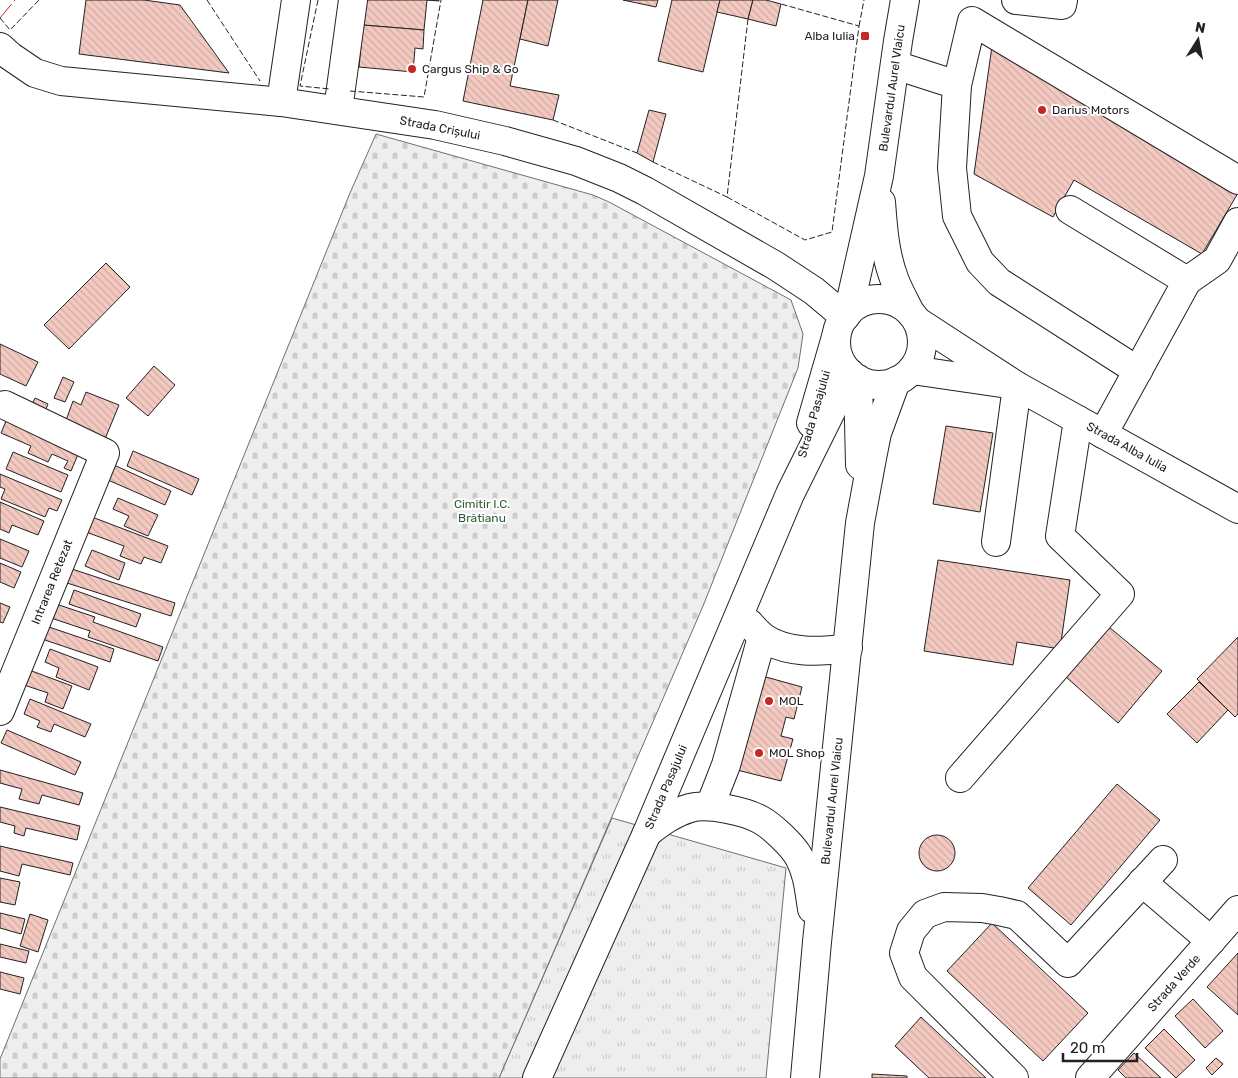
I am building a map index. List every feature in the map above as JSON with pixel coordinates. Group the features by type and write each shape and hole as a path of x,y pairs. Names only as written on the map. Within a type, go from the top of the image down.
{"main road":[{"path":"281,102 296,0"},
{"path":"338,110 352,0"},
{"name":"Bulevardul Aurel Vlaicu","path":"843,321 879,176 905,0"},
{"path":"1016,0 1062,5 1063,0"},
{"path":"1138,372 998,282 980,262 957,216 952,168 957,85 972,22 1238,180"},
{"name":"Strada Crișului","path":"0,47 10,56 35,72 61,81 281,102 435,125 496,139 576,161 619,178 645,191 776,266 814,291 843,321"},
{"path":"895,64 957,85"},
{"name":"Bulevardul Aurel Vlaicu","path":"879,176 882,224 887,253 895,280 913,315"},
{"path":"1070,210 1187,281"},
{"path":"1104,434 1187,281 1217,260 1238,222"},
{"path":"884,299 897,302 913,315 922,333 922,346 919,358 904,375 884,384 873,384 854,376 844,365 839,356 837,345 843,321 857,305 870,300 884,299"},
{"name":"Strada Alba Iulia","path":"913,315 1017,386 1238,509"},
{"name":"Strada Pasajului","path":"537,1078 646,833 790,494 843,321"},
{"name":"Bulevardul Aurel Vlaicu","path":"805,1078 860,523 877,433 904,375"},
{"name":"Strada Alba Iulia","path":"904,375 1017,386"},
{"name":"Bulevardul Aurel Vlaicu","path":"854,376 860,523"},
{"name":"Strada Pasajului","path":"790,494 854,376"},
{"path":"996,542 1017,386"},
{"name":"Intrarea Retezat","path":"0,711 105,453 5,405"},
{"path":"960,778 1120,594 1060,536 1078,420"},
{"path":"740,614 762,637 777,645 799,650 822,652 848,648"},
{"path":"710,806 726,765 762,637"},
{"path":"646,833 670,816 690,808 710,806 760,819 778,832 798,855 807,875 817,942"},
{"path":"1014,1078 913,977 904,953 911,931 925,914 944,907 982,908 1017,916 1068,963 1163,860"},
{"path":"1142,882 1211,941"},
{"name":"Strada Verde","path":"1090,1078 1238,910"}],"green space":[{"name":"Cimitir I.C. Brătianu","path":"376,134 593,195 791,300 803,334 798,368 703,606 499,1078 0,1078 0,1059 350,193"},
{"path":"612,818 786,868 766,1078 499,1078"}],"building":[{"path":"86,0 144,0 180,5 229,73 79,54"},
{"path":"365,0 427,0 424,30 363,25"},
{"path":"483,0 528,0 510,86 559,95 553,120 463,101"},
{"path":"528,0 558,0 548,46 520,39"},
{"path":"623,0 658,0 656,7"},
{"path":"672,0 720,0 703,72 658,61"},
{"path":"720,0 753,0 748,19 717,12"},
{"path":"753,0 766,0 781,4 776,26 748,19"},
{"path":"363,25 424,30 423,49 415,48 413,72 359,67"},
{"name":"Darius Motors","path":"992,46 1238,193 1202,254 1074,180 1053,217 974,174"},
{"path":"649,110 666,114 653,162 637,153"},
{"path":"106,263 130,287 69,349 44,325"},
{"path":"0,344 38,362 26,386 0,374"},
{"path":"154,366 175,385 148,416 126,398"},
{"path":"63,377 74,382 65,402 54,398"},
{"path":"86,392 119,405 105,439 65,423 73,401 81,405"},
{"path":"35,398 48,404 44,414 30,408"},
{"path":"9,414 82,445 71,471 64,468 68,461 52,454 48,462 28,453 31,446 1,433"},
{"path":"946,426 993,433 980,512 933,504"},
{"path":"133,451 199,479 192,495 127,466"},
{"path":"13,452 68,475 61,492 6,469"},
{"path":"114,465 171,491 165,505 108,480"},
{"path":"0,474 62,500 57,511 49,508 45,517 1,499 5,489 0,487"},
{"path":"118,498 158,515 148,536 124,526 129,516 113,509"},
{"path":"0,502 44,521 38,535 12,525 9,533 0,529"},
{"path":"92,517 168,546 161,563 144,557 141,564 120,556 124,546 86,532"},
{"path":"0,539 29,551 22,567 0,558"},
{"path":"92,550 125,563 119,580 85,566"},
{"path":"938,560 1070,580 1060,649 1017,642 1013,665 924,651"},
{"path":"0,563 21,572 14,588 0,582"},
{"path":"72,569 175,603 171,616 67,583"},
{"path":"74,590 141,614 136,627 69,604"},
{"path":"0,603 10,607 3,623 0,622"},
{"path":"53,603 95,617 93,622 163,647 158,661 88,637 90,631 48,617"},
{"path":"46,626 114,649 110,662 42,639"},
{"path":"1109,627 1162,671 1118,723 1066,677"},
{"path":"1238,637 1238,714 1235,717 1197,679"},
{"path":"50,649 98,667 89,690 56,677 59,668 45,662"},
{"path":"29,670 72,686 63,709 45,702 48,693 24,685"},
{"path":"755,674 802,687 794,719 786,717 781,736 793,739 781,781 737,770"},
{"path":"1199,682 1228,710 1197,743 1167,714"},
{"path":"30,699 91,724 85,737 54,724 51,732 37,727 40,721 24,714"},
{"path":"7,730 81,762 75,775 1,743"},
{"path":"0,770 83,793 79,805 42,795 39,804 19,799 22,789 0,783"},
{"path":"1117,784 1160,820 1071,925 1028,888"},
{"path":"0,807 80,826 77,840 26,828 24,836 14,833 15,826 0,822"},
{"path":"937,835 944,836 950,840 954,846 954,860 950,866 944,870 937,871 930,870 924,866 920,860 919,853 920,846 924,840 930,836"},
{"path":"0,846 73,863 70,875 22,864 19,876 0,871"},
{"path":"0,878 20,882 15,905 0,902"},
{"path":"0,913 25,919 21,934 0,928"},
{"path":"30,914 48,920 38,952 20,946"},
{"path":"992,923 1088,1013 1043,1061 947,971"},
{"path":"0,944 29,951 26,963 0,957"},
{"path":"1238,953 1238,1015 1207,987"},
{"path":"0,972 24,978 20,994 0,989"},
{"path":"1193,999 1223,1031 1205,1048 1175,1016"},
{"path":"921,1017 986,1078 929,1078 895,1046"},
{"path":"1164,1029 1195,1060 1176,1078 1145,1048"},
{"path":"1134,1053 1161,1078 1126,1078 1118,1070"},
{"path":"1216,1058 1223,1064 1212,1075 1206,1068"},
{"path":"872,1074 907,1076 907,1078 872,1078"}],"fence":[{"path":"0,18 10,30 39,0"},
{"path":"207,0 260,81"},
{"path":"318,0 300,86 330,89"},
{"path":"350,91 424,97 441,0"},
{"path":"859,26 864,0"},
{"path":"727,197 805,240 832,232 859,26 781,4"},
{"path":"653,162 727,197 748,19"},
{"path":"553,120 637,153"}],"power":[{"path":"0,18 15,0"}],"place":[{"name":"Alba Iulia","path":"865,36"},
{"name":"Cargus Ship & Go","path":"412,69"},
{"name":"Darius Motors","path":"1042,110"},
{"name":"MOL","path":"769,701"},
{"name":"MOL Shop","path":"759,753"}]}
